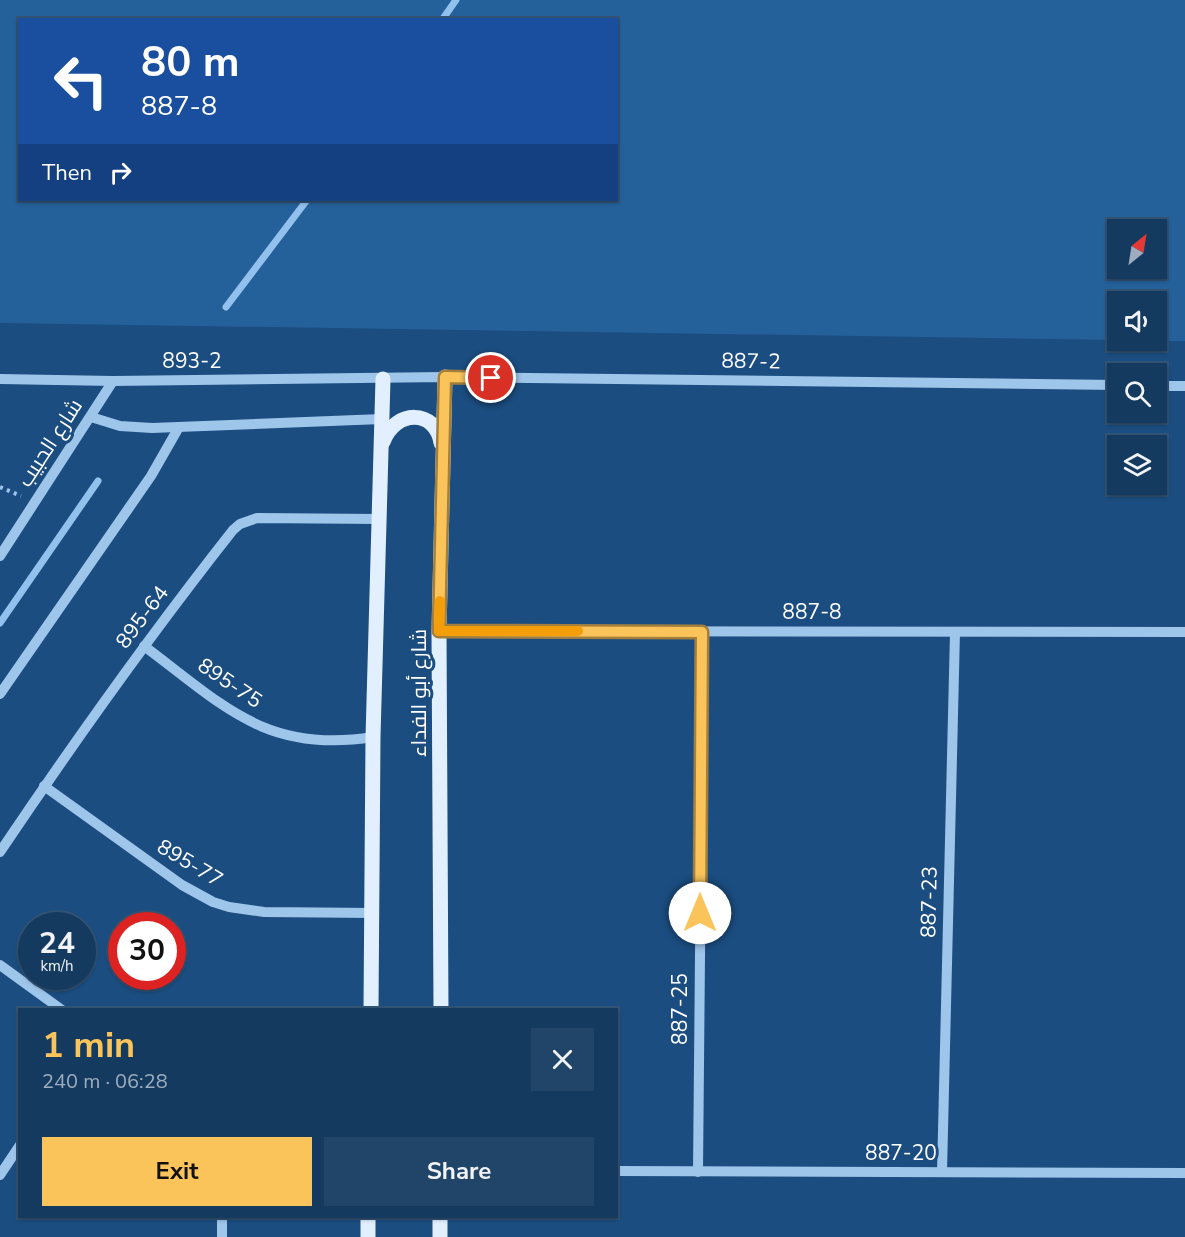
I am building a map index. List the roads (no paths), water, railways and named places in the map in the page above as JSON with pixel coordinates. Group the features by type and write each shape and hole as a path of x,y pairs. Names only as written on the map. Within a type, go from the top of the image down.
{"main road":[{"name":"شارع أبو الفداء","path":"441,1008 439,631 445,377"},
{"name":"شارع أبو الفداء","path":"371,1008 373,737 383,379"},
{"path":"381,448 389,428 399,420 420,418 436,428 443,452"},
{"path":"368,1218 368,1237"},
{"path":"440,1218 440,1237"}],"street":[{"name":"887-2","path":"383,379 445,377 1107,386"},
{"name":"893-2","path":"0,379 113,381 383,379"},
{"name":"شارع الحبيب","path":"0,556 113,381"},
{"path":"1167,386 1185,386"},
{"path":"91,417 120,426 179,427 382,419"},
{"path":"0,693 150,476 179,427"},
{"name":"895-64","path":"0,852 144,646 227,537 240,524 258,518 378,519"},
{"name":"887-8","path":"439,631 1185,632"},
{"name":"887-25","path":"698,1172 702,632"},
{"name":"887-23","path":"942,1172 955,632"},
{"name":"895-75","path":"144,646 243,719 268,730 293,738 320,742 373,737"},
{"name":"895-77","path":"44,786 182,885 213,902 246,911 373,913"},
{"path":"0,965 59,1008"},
{"path":"0,1176 18,1148"},
{"name":"887-20","path":"618,1171 1185,1173"},
{"path":"222,1218 222,1237"}],"waterway":[{"path":"443,18 456,0"},
{"path":"226,307 306,201"},
{"path":"0,623 98,481"}]}
